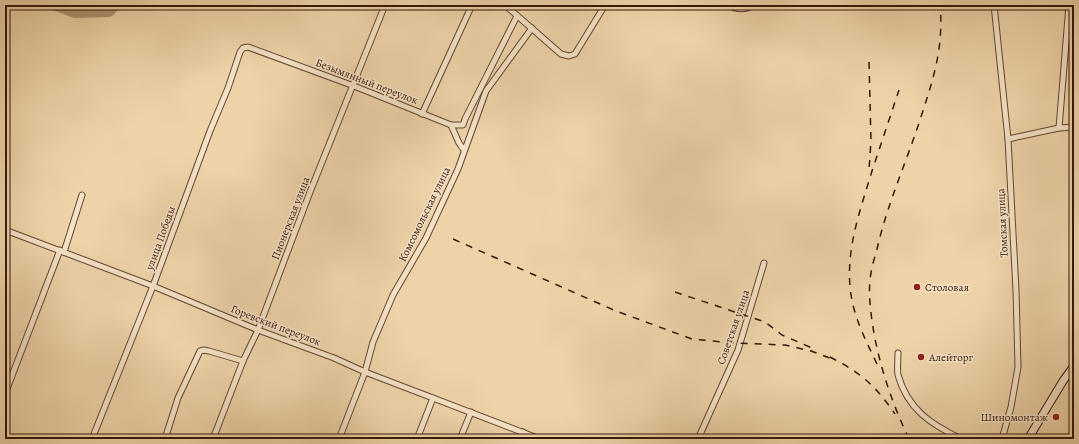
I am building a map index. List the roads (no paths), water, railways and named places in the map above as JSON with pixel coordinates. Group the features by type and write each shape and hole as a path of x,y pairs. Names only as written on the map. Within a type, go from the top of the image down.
{"street":[{"name":"Пионерская улица","path":"213,439 243,361 258,330 310,192 354,86 385,5"},
{"path":"422,114 472,5"},
{"path":"504,5 561,54 569,56 575,54 605,5"},
{"path":"728,5 734,8 742,9 754,5"},
{"name":"Томская улица","path":"994,5 1008,139 1016,290 1018,367 1016,386 1002,439"},
{"path":"1059,128 1069,5"},
{"path":"464,150 459,143 451,125 463,125 517,16"},
{"name":"Комсомольская улица","path":"339,439 365,372 374,342 393,295 426,238 458,169 486,91 532,28"},
{"name":"Безымянный переулок","path":"248,47 354,86 451,125"},
{"name":"улица Победы","path":"92,439 153,286 210,131 228,88 240,52 243,48 248,47"},
{"path":"1008,139 1059,128 1074,127"},
{"path":"5,394 62,251 82,195"},
{"name":"Горевский переулок","path":"5,230 153,286 258,330 334,358 365,372 540,439"},
{"name":"Советская улица","path":"698,439 738,350 764,263"},
{"path":"165,439 178,398 200,351 209,351 243,361"},
{"path":"898,353 898,374 907,398 926,419 961,439"},
{"path":"1028,439 1063,381 1074,366"},
{"path":"417,439 433,398"},
{"path":"460,439 470,412"},
{"path":"520,439 523,432"}],"waterway":[{"path":"54,5 75,13 109,12 116,5"}],"railway":[{"path":"909,439 891,396 878,351 872,321 870,279 886,216 920,120 933,77 939,50 941,21 940,5"},
{"path":"869,62 871,141 869,170"},
{"path":"877,364 860,328 853,305 850,288 851,254 857,220 899,90"},
{"path":"453,239 616,311 692,339 734,343 785,345 811,351 835,360"},
{"path":"675,292 765,322 782,335 812,348"},
{"path":"830,357 859,374 874,387 895,414"}],"place":[{"name":"Столовая","path":"917,287"},
{"name":"Алейторг","path":"921,357"},
{"name":"Шиномонтаж","path":"1056,417"}]}
